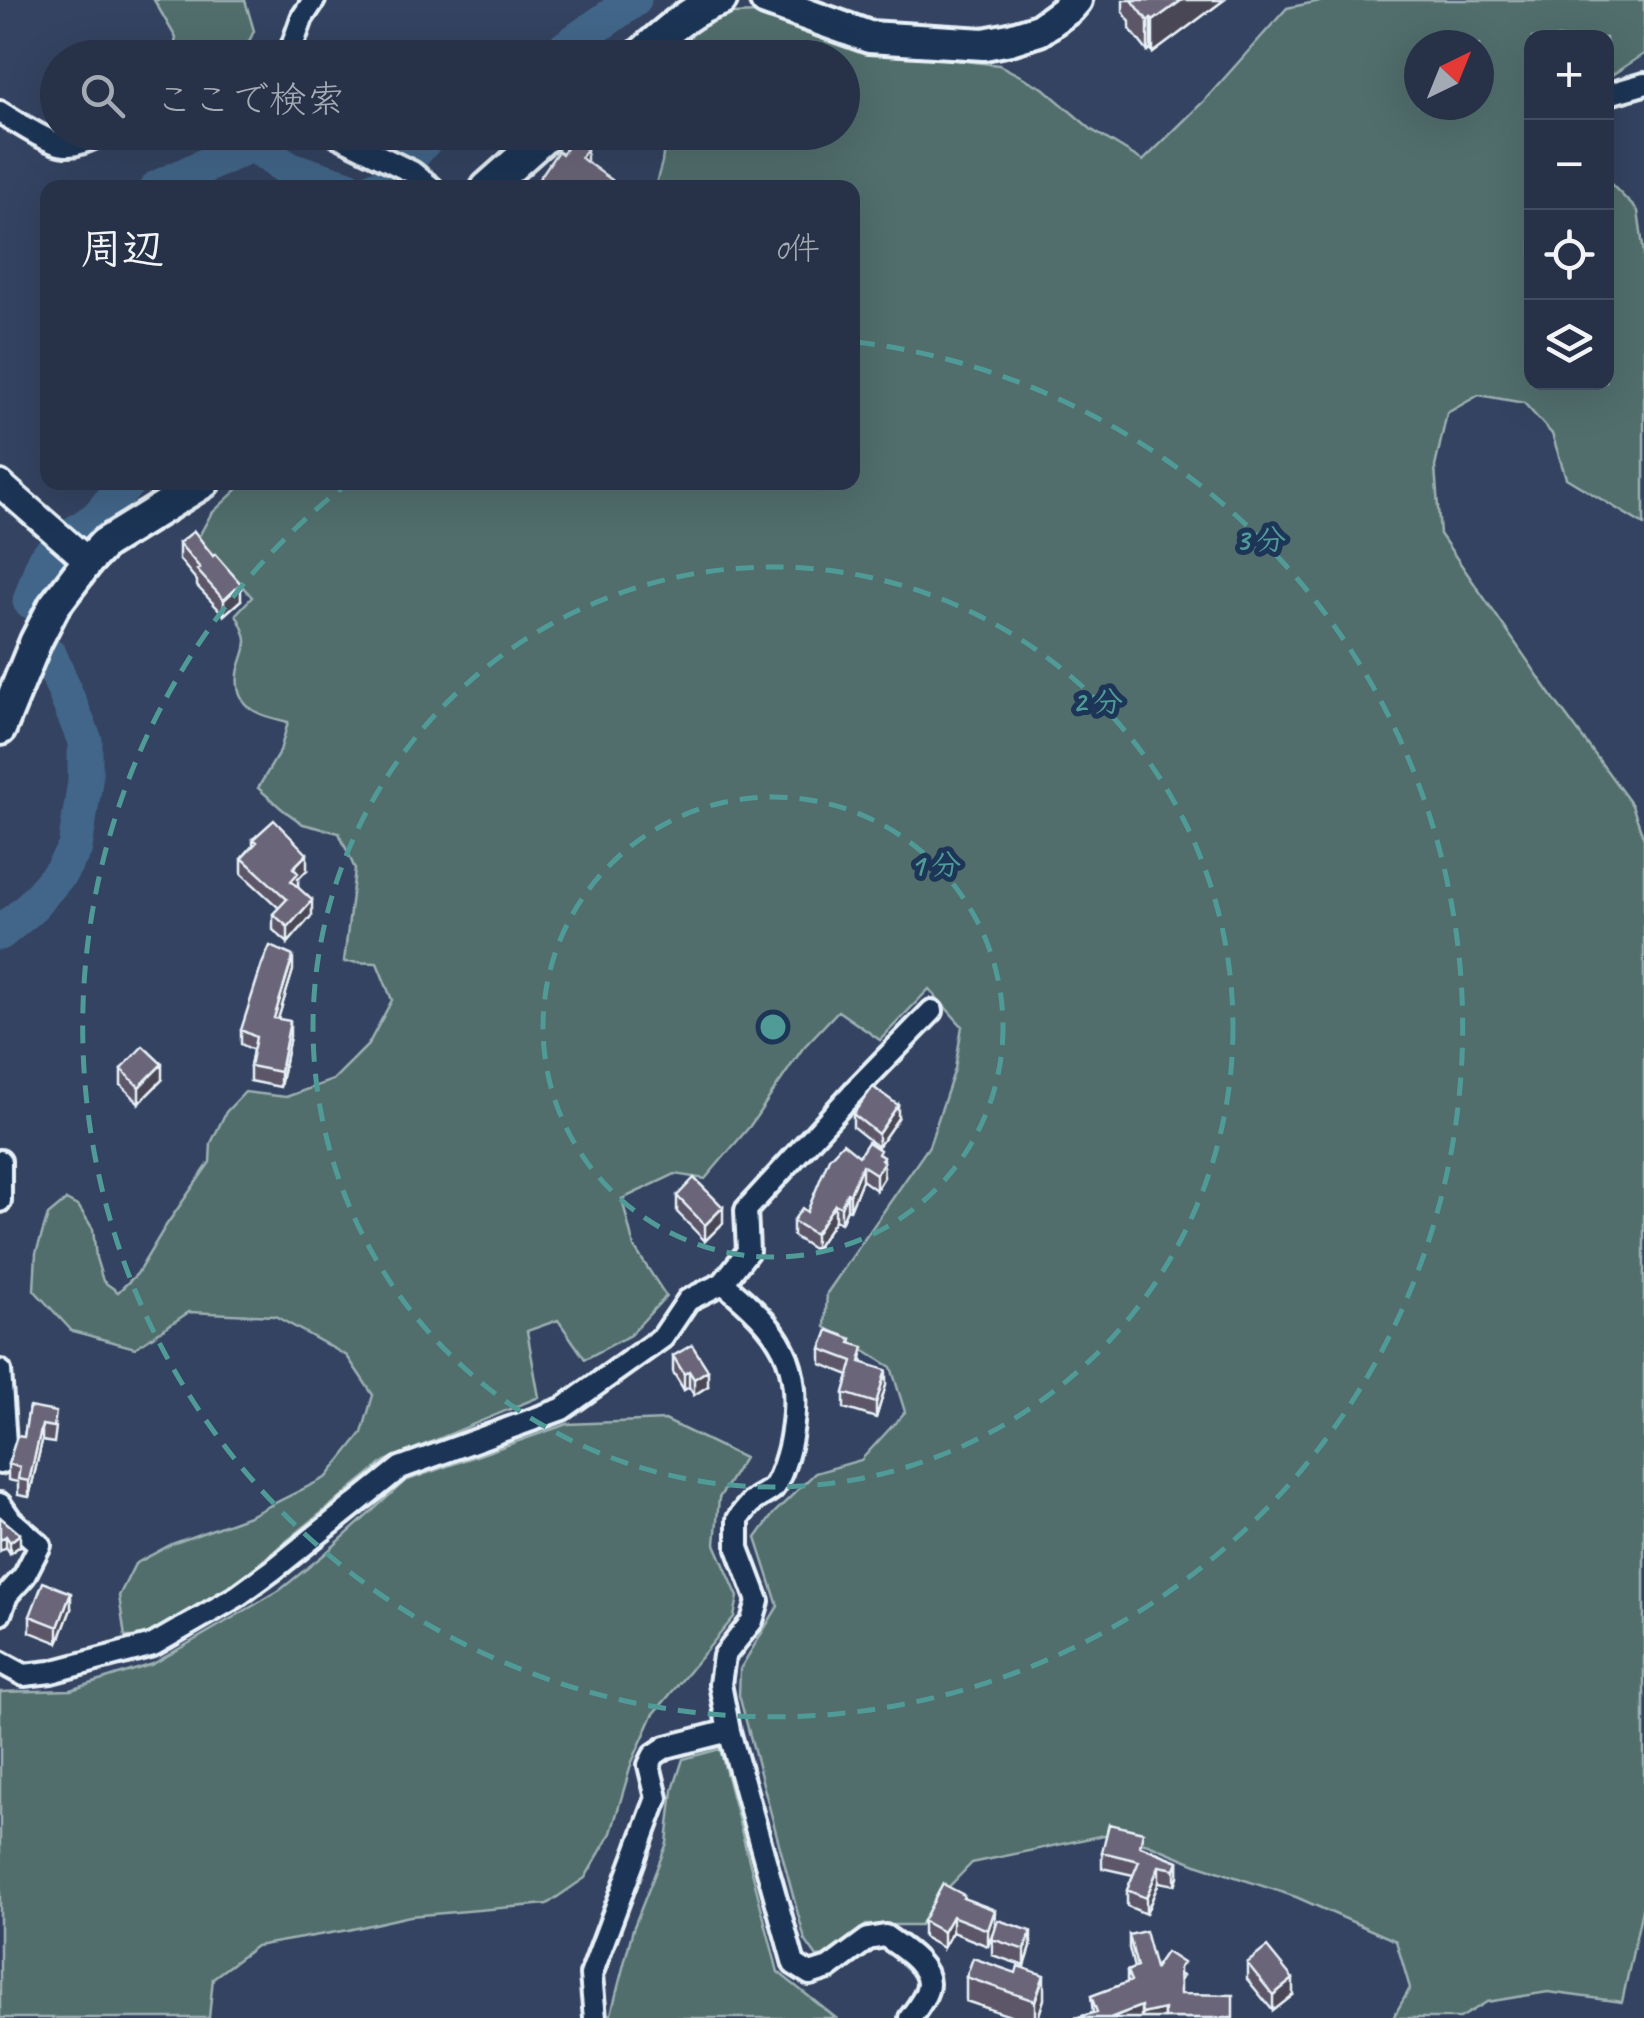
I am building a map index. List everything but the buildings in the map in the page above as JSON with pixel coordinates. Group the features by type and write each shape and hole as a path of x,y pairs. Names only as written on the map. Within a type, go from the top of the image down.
{"main road":[{"path":"657,40 707,4 721,0"},
{"path":"766,0 868,36 984,44 1038,30 1076,0"},
{"path":"495,180 529,150"},
{"path":"0,730 36,640 82,556 191,490"}],"street":[{"path":"294,40 314,0"},
{"path":"1614,93 1644,84"},
{"path":"0,112 40,135"},
{"path":"366,150 420,180"},
{"path":"0,484 82,556"},
{"path":"0,1662 24,1674 51,1672 153,1645 236,1597 400,1468 562,1410 663,1337 688,1300 723,1283 748,1251 746,1210 932,1011"},
{"path":"0,1161 0,1202"},
{"path":"723,1283 776,1334 792,1370 796,1407 789,1449 773,1487 752,1502 738,1519 738,1548 758,1602 752,1621 724,1656 720,1684 730,1731 794,1964 810,1974 829,1968 868,1939 885,1936 906,1950 926,1973 928,1988 910,2018"},
{"path":"0,1371 5,1443 0,1463"},
{"path":"0,1504 40,1545 0,1614"},
{"path":"595,2018 591,1975 657,1798 649,1765 654,1755 666,1747 730,1731"}],"green space":[{"path":"154,0 245,0 254,31 250,40 176,38"},
{"path":"1325,0 1644,0 1644,54 1614,73 1614,30 1524,30 1524,390 1614,390 1614,187 1638,211 1644,254 1644,525 1566,478 1552,434 1524,403 1479,395 1447,413 1435,467 1440,534 1632,805 1644,839 1644,1900 1622,2002 1548,1992 1487,2002 1460,2018 1393,2018 1410,1988 1396,1941 1296,1897 1109,1834 972,1863 941,1895 920,1925 866,1925 829,1956 817,1957 805,1940 739,1695 740,1669 778,1606 756,1538 774,1513 815,1473 861,1460 905,1412 891,1367 825,1327 827,1293 929,1146 955,1069 962,1026 929,989 880,1040 838,1011 803,1048 750,1126 705,1179 675,1174 622,1199 634,1247 666,1296 630,1335 585,1359 558,1320 527,1331 539,1397 385,1461 229,1588 143,1637 125,1637 119,1596 135,1564 172,1544 249,1516 327,1477 362,1433 373,1395 347,1356 275,1316 189,1312 135,1348 72,1331 34,1290 36,1253 48,1215 66,1200 79,1207 93,1229 103,1281 118,1292 137,1274 210,1162 211,1143 226,1112 245,1092 286,1097 333,1080 368,1045 392,1000 377,963 344,962 355,869 339,833 303,824 258,788 280,751 288,722 251,709 240,696 238,674 246,640 236,614 252,597 198,538 211,514 237,490 860,490 860,180 657,180 664,150 860,150 860,47 999,65 1043,88 1092,130 1143,161 1203,102 1287,8"},
{"path":"759,13 838,40 679,40 701,20"},
{"path":"665,1420 744,1458 719,1498 715,1544 738,1597 734,1617 653,1715 632,1762 611,1833 585,1878 547,1904 410,1916 256,1946 213,1978 209,2018 0,2018 0,1692 71,1690 153,1664 280,1590 405,1481 567,1424"},
{"path":"720,1749 778,1972 836,2018 610,2018 633,1929 667,1843 673,1790 683,1759"}],"waterway":[{"path":"577,40 634,0"},
{"path":"174,180 239,150"},
{"path":"261,150 287,168 324,180"},
{"path":"392,180 416,150"},
{"path":"30,601 44,560 63,541 97,518 121,490"},
{"path":"0,933 28,910 60,873 75,848 85,781 85,741 50,656"}]}
